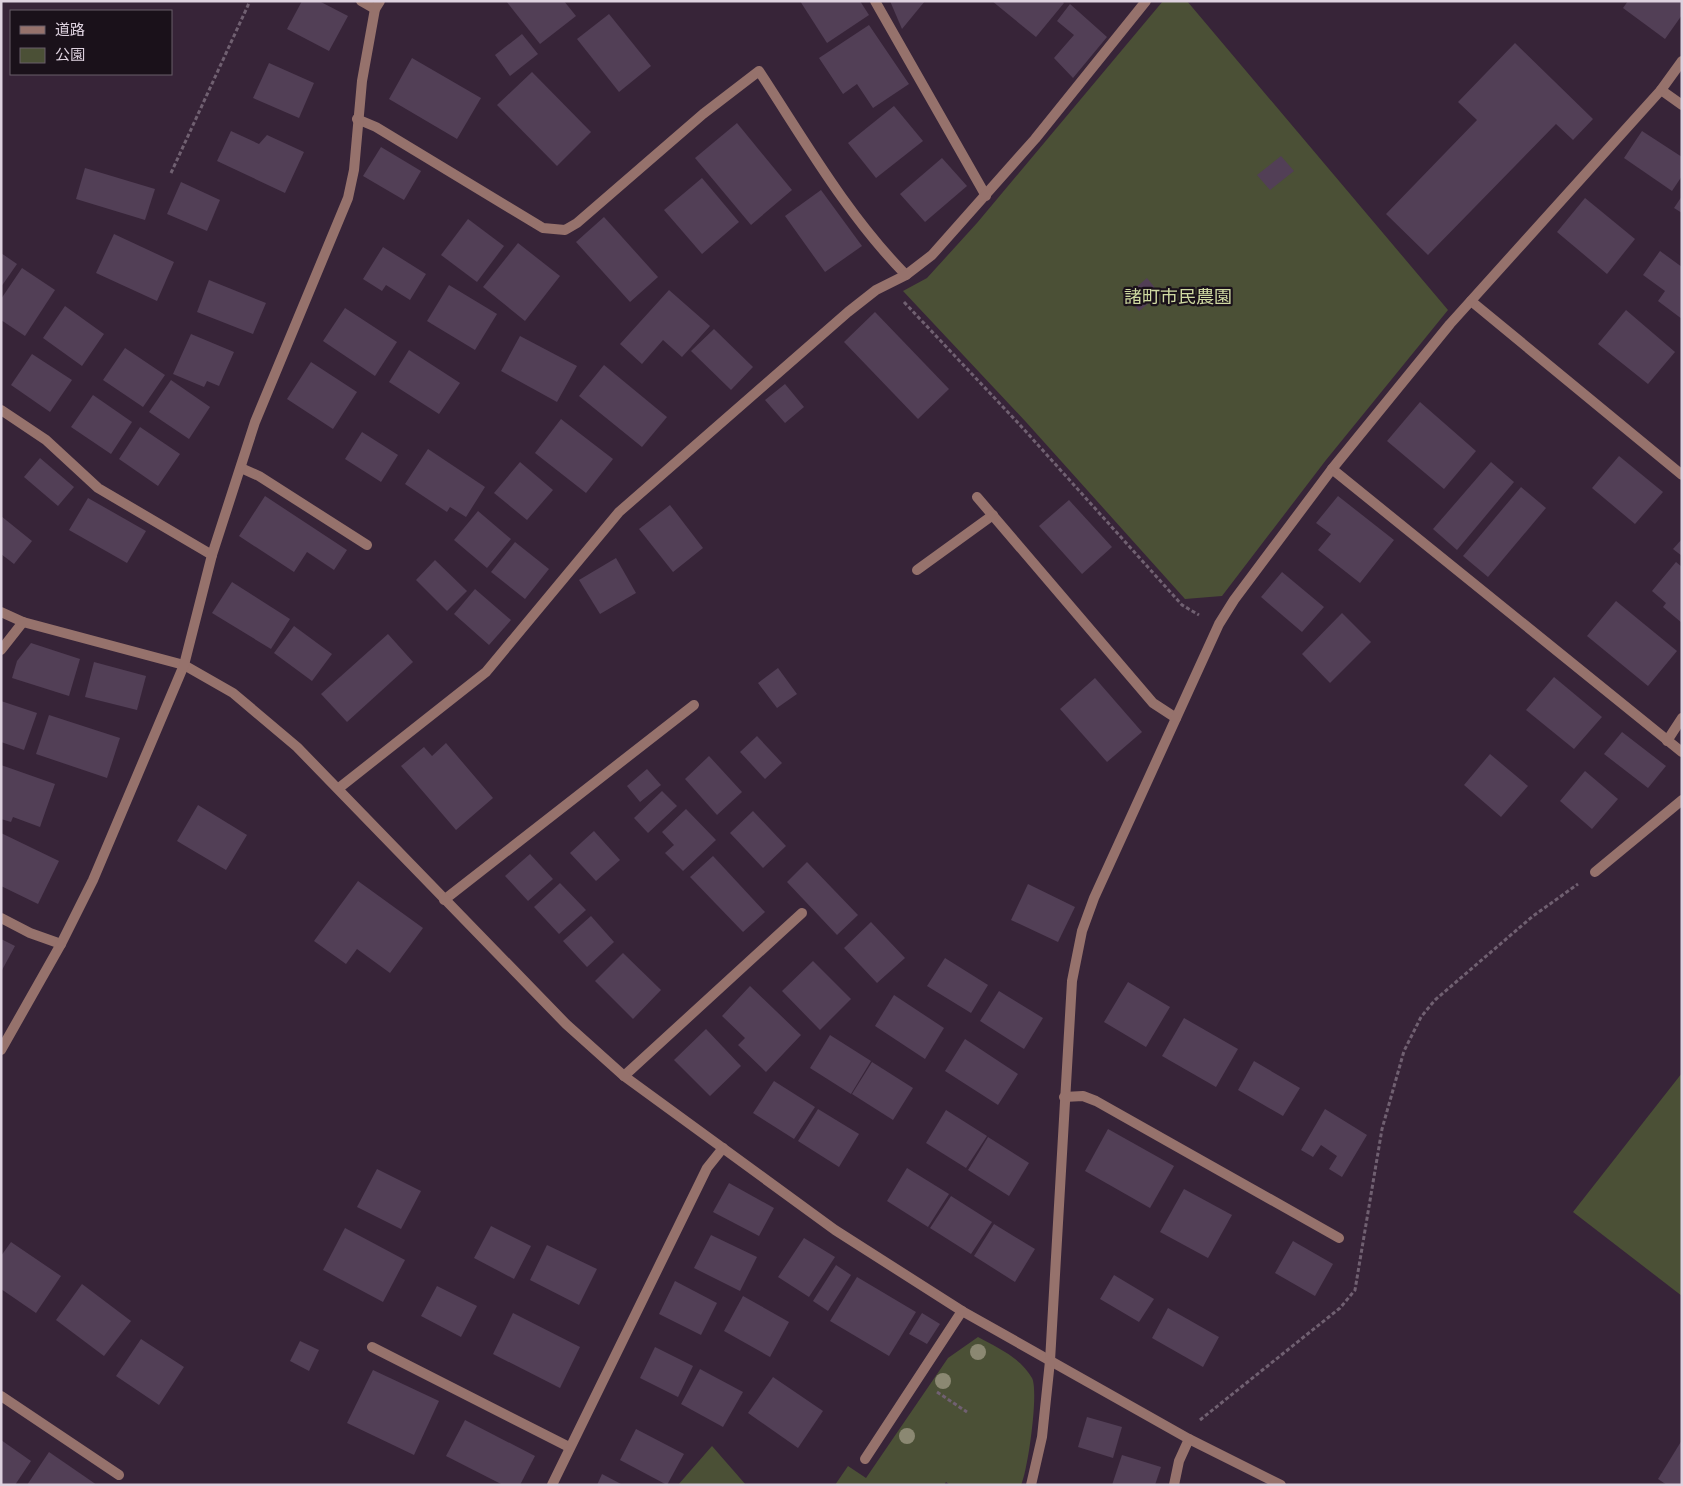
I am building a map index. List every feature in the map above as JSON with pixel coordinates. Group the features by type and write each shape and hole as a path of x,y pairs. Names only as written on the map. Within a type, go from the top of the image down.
{"street":[{"path":"1,1050 61,944 93,880 184,665 212,555 255,422 348,198 354,170 357,119 377,5 361,1"},
{"path":"875,1 986,196"},
{"path":"339,788 486,672 619,512 848,312 876,290 906,275 932,255 1036,138 1146,1"},
{"path":"1031,1485 1042,1437 1050,1361 1072,981 1082,931 1176,718 1219,624 1248,581 1332,469 1471,301 1661,90 1682,61"},
{"path":"357,119 376,128 543,228 565,230 577,223 704,114 759,70 851,210 879,247 906,275"},
{"path":"1661,90 1682,105"},
{"path":"1471,301 1682,475"},
{"path":"1,410 46,440 98,488 212,555"},
{"path":"241,468 259,476 367,545"},
{"path":"1332,469 1682,752"},
{"path":"976,497 1153,703 1176,718"},
{"path":"917,570 993,515"},
{"path":"1,612 23,622 184,665 233,693 297,747 339,788 444,900 566,1024 624,1076 834,1230 962,1311 1190,1438 1282,1485"},
{"path":"1,650 23,622"},
{"path":"444,900 694,704"},
{"path":"1667,741 1682,718"},
{"path":"1595,872 1682,800"},
{"path":"624,1076 802,913"},
{"path":"1,918 30,933 61,944"},
{"path":"1064,1097 1083,1096 1096,1101 1339,1238"},
{"path":"552,1485 706,1168 723,1148"},
{"path":"865,1459 962,1311"},
{"path":"372,1347 570,1447"},
{"path":"1,1396 120,1475"},
{"path":"1174,1485 1179,1461 1190,1438"}],"path":[{"path":"172,173 250,1"},
{"path":"889,284 1182,605 1219,624"},
{"path":"1190,1438 1200,1420 1340,1308 1355,1290 1382,1129 1404,1051 1421,1017 1435,1000 1533,916 1595,872"},
{"path":"917,1379 967,1412"}],"green space":[{"name":"諸町市民農園","path":"1163,1 1187,1 1448,310 1326,460 1222,596 1185,599 1026,422 903,291 927,278 977,223"},
{"path":"1682,1073 1682,1296 1573,1212"},
{"path":"978,1337 1015,1359 1032,1378 1034,1398 1032,1431 1027,1464 1021,1485 950,1485 946,1482 944,1485 835,1485 848,1466 866,1478 948,1358"},
{"path":"712,1446 746,1485 678,1485"}],"building":[{"path":"302,1 319,1 348,16 329,51 287,29"},
{"path":"506,1 564,1 576,16 540,44"},
{"path":"800,1 860,1 869,15 827,43"},
{"path":"890,1 925,1 902,29"},
{"path":"992,1 1062,1 1064,3 1036,37"},
{"path":"1628,1 1682,1 1682,15 1665,39 1623,8"},
{"path":"1070,4 1107,37 1073,78 1054,58 1074,35 1057,21"},
{"path":"609,14 651,66 619,92 577,39"},
{"path":"869,25 909,84 873,108 857,84 843,94 819,58"},
{"path":"522,34 538,54 510,76 495,55"},
{"path":"1515,43 1593,119 1573,140 1556,124 1428,255 1386,214 1477,120 1458,102"},
{"path":"412,58 481,98 457,139 389,99"},
{"path":"269,63 314,83 299,118 253,98"},
{"path":"532,72 591,132 557,166 497,105"},
{"path":"894,106 923,141 876,178 848,143"},
{"path":"737,123 792,190 751,225 695,158"},
{"path":"231,131 259,144 267,135 304,152 285,193 217,161"},
{"path":"1642,131 1682,157 1682,176 1672,191 1624,158"},
{"path":"381,147 421,171 404,200 363,176"},
{"path":"1281,156 1294,171 1270,190 1257,175"},
{"path":"942,158 967,186 925,222 900,194"},
{"path":"85,168 155,189 145,220 76,199"},
{"path":"702,178 739,222 702,254 664,210"},
{"path":"181,182 220,200 207,231 167,214"},
{"path":"821,190 862,246 825,272 785,216"},
{"path":"1682,196 1682,213 1674,208"},
{"path":"1585,198 1635,239 1607,274 1557,232"},
{"path":"604,217 658,277 630,302 576,242"},
{"path":"468,219 504,246 477,282 441,255"},
{"path":"114,234 174,262 157,301 96,273"},
{"path":"518,243 560,276 525,321 483,287"},
{"path":"383,247 426,274 410,300 386,285 382,291 363,279"},
{"path":"1660,251 1682,267 1682,319 1658,301 1665,291 1643,275"},
{"path":"1,253 17,264 1,287"},
{"path":"22,268 55,290 25,336 1,320 1,299"},
{"path":"1147,278 1160,294 1139,311 1126,296"},
{"path":"209,280 266,303 253,334 197,312"},
{"path":"449,285 497,314 475,350 427,321"},
{"path":"669,290 710,326 682,357 663,340 642,364 620,344"},
{"path":"65,306 104,334 82,366 43,338"},
{"path":"345,308 397,342 375,376 323,341"},
{"path":"1626,310 1675,352 1648,384 1598,344"},
{"path":"875,312 949,389 918,419 844,342"},
{"path":"714,329 753,367 731,390 691,351"},
{"path":"191,334 234,352 219,386 207,381 204,387 173,374"},
{"path":"520,336 577,366 557,402 501,371"},
{"path":"125,348 165,375 143,407 103,380"},
{"path":"409,350 460,383 439,414 389,382"},
{"path":"32,354 72,380 50,412 11,385"},
{"path":"311,362 357,392 333,429 287,399"},
{"path":"604,365 667,417 642,447 579,396"},
{"path":"171,380 210,407 189,439 149,412"},
{"path":"785,384 804,407 785,423 765,400"},
{"path":"93,395 132,422 111,454 71,427"},
{"path":"1420,402 1476,451 1444,489 1387,441"},
{"path":"561,419 613,459 586,493 535,453"},
{"path":"140,427 180,454 158,486 119,459"},
{"path":"362,432 398,455 381,482 345,459"},
{"path":"428,449 485,487 466,517 450,507 447,512 405,484"},
{"path":"1619,456 1663,492 1635,524 1592,488"},
{"path":"40,458 74,487 58,506 24,477"},
{"path":"520,462 553,490 527,520 494,493"},
{"path":"1491,462 1514,482 1457,550 1433,529"},
{"path":"1521,487 1546,508 1488,577 1463,556"},
{"path":"265,496 347,550 334,570 307,552 294,572 239,536"},
{"path":"1338,496 1394,540 1360,583 1318,550 1331,534 1316,523"},
{"path":"88,498 146,531 127,563 69,530"},
{"path":"1069,500 1112,547 1082,574 1039,526"},
{"path":"670,505 703,548 673,572 639,529"},
{"path":"478,511 511,539 487,568 454,540"},
{"path":"1,516 32,541 14,564 1,554"},
{"path":"1682,539 1682,556 1673,549"},
{"path":"515,542 549,569 525,599 491,572"},
{"path":"616,558 636,593 600,614 579,580"},
{"path":"435,560 467,591 447,611 416,580"},
{"path":"1676,562 1682,567 1682,623 1663,607 1666,603 1652,591"},
{"path":"1282,572 1324,607 1302,632 1261,597"},
{"path":"232,582 290,619 271,649 212,613"},
{"path":"475,589 511,620 489,645 454,614"},
{"path":"1616,601 1677,651 1648,686 1587,636"},
{"path":"1342,613 1371,642 1330,683 1302,654"},
{"path":"294,626 332,654 312,681 274,653"},
{"path":"388,634 413,662 347,722 321,694"},
{"path":"31,643 80,659 69,696 12,678 17,661"},
{"path":"94,662 146,676 137,710 85,697"},
{"path":"778,668 797,694 777,708 758,683"},
{"path":"1554,677 1602,717 1574,749 1526,710"},
{"path":"1095,678 1142,732 1107,762 1060,709"},
{"path":"1,701 37,713 24,750 1,742"},
{"path":"49,715 120,738 107,778 36,754"},
{"path":"1622,732 1666,766 1648,788 1604,754"},
{"path":"757,736 782,763 765,779 740,752"},
{"path":"446,743 493,798 456,830 401,766 424,747 432,756"},
{"path":"1490,754 1528,786 1501,817 1464,785"},
{"path":"709,756 742,792 717,815 685,779"},
{"path":"1,765 55,784 40,827 13,817 11,822 1,819"},
{"path":"647,769 661,785 640,802 627,786"},
{"path":"1585,771 1618,799 1592,829 1560,801"},
{"path":"662,791 677,806 648,833 634,818"},
{"path":"198,805 247,835 226,870 177,841"},
{"path":"686,809 716,840 683,871 665,853 674,845 662,832"},
{"path":"753,811 786,846 763,868 730,833"},
{"path":"594,831 620,860 596,881 570,853"},
{"path":"1,833 59,861 38,904 1,886"},
{"path":"530,854 553,879 528,901 505,876"},
{"path":"713,856 765,912 743,932 690,877"},
{"path":"807,862 858,915 837,935 787,882"},
{"path":"358,881 423,928 390,973 357,949 346,964 314,941"},
{"path":"560,883 586,910 559,934 534,907"},
{"path":"1028,884 1075,907 1058,942 1011,920"},
{"path":"591,916 614,942 587,967 563,941"},
{"path":"871,922 905,958 877,983 844,948"},
{"path":"1,939 15,946 1,972"},
{"path":"623,953 661,990 633,1019 595,981"},
{"path":"945,958 988,985 971,1013 927,986"},
{"path":"813,961 851,999 820,1030 782,991"},
{"path":"1128,982 1170,1007 1146,1047 1104,1022"},
{"path":"750,986 801,1035 766,1072 738,1045 745,1038 722,1016"},
{"path":"999,991 1043,1018 1024,1049 980,1021"},
{"path":"894,995 944,1028 925,1059 875,1026"},
{"path":"1184,1018 1238,1049 1216,1087 1162,1056"},
{"path":"706,1029 741,1066 710,1096 674,1060"},
{"path":"830,1035 871,1061 851,1094 810,1068"},
{"path":"965,1039 1018,1074 998,1105 945,1071"},
{"path":"1254,1061 1300,1088 1283,1116 1238,1090"},
{"path":"872,1062 913,1088 893,1120 852,1094"},
{"path":"774,1081 815,1107 794,1139 753,1113"},
{"path":"818,1109 859,1134 839,1167 798,1141"},
{"path":"1325,1109 1367,1135 1342,1177 1329,1169 1337,1156 1321,1145 1313,1157 1301,1150"},
{"path":"946,1110 987,1136 966,1168 926,1143"},
{"path":"1108,1129 1174,1166 1150,1208 1085,1171"},
{"path":"988,1137 1029,1163 1009,1196 968,1170"},
{"path":"907,1168 949,1194 928,1227 887,1201"},
{"path":"377,1169 421,1191 401,1229 357,1207"},
{"path":"729,1183 774,1208 759,1236 713,1212"},
{"path":"1184,1189 1232,1215 1208,1258 1160,1232"},
{"path":"951,1196 992,1222 971,1254 930,1228"},
{"path":"994,1224 1035,1249 1015,1282 974,1256"},
{"path":"491,1226 531,1246 514,1279 474,1258"},
{"path":"345,1228 405,1260 383,1302 323,1270"},
{"path":"711,1235 757,1257 740,1291 694,1268"},
{"path":"804,1238 835,1257 809,1297 778,1277"},
{"path":"1293,1241 1333,1264 1315,1296 1275,1273"},
{"path":"11,1242 61,1276 36,1313 1,1289 1,1256"},
{"path":"547,1245 597,1269 579,1305 530,1280"},
{"path":"836,1265 851,1275 828,1311 813,1301"},
{"path":"1114,1275 1154,1299 1139,1322 1100,1299"},
{"path":"857,1277 916,1312 889,1356 830,1321"},
{"path":"675,1281 717,1303 701,1335 659,1314"},
{"path":"82,1284 131,1321 104,1356 56,1320"},
{"path":"437,1286 477,1306 461,1337 421,1316"},
{"path":"743,1296 789,1322 770,1357 724,1331"},
{"path":"1168,1308 1219,1337 1203,1367 1152,1338"},
{"path":"513,1313 580,1347 560,1388 493,1354"},
{"path":"922,1313 940,1324 927,1344 909,1334"},
{"path":"141,1339 184,1367 159,1405 116,1376"},
{"path":"300,1341 319,1350 309,1371 290,1361"},
{"path":"655,1347 693,1366 678,1397 640,1378"},
{"path":"700,1369 743,1392 723,1427 681,1404"},
{"path":"373,1370 439,1401 414,1455 347,1423"},
{"path":"773,1377 823,1411 798,1448 748,1413"},
{"path":"1087,1417 1122,1427 1113,1458 1078,1447"},
{"path":"465,1420 535,1456 520,1485 503,1485 446,1456"},
{"path":"636,1429 684,1454 667,1485 620,1460"},
{"path":"1,1440 31,1461 15,1485 1,1485"},
{"path":"1682,1440 1682,1485 1667,1485 1658,1479"},
{"path":"49,1452 97,1485 27,1485"},
{"path":"1122,1455 1161,1467 1155,1485 1112,1485"},
{"path":"602,1474 623,1485 597,1485"}]}
